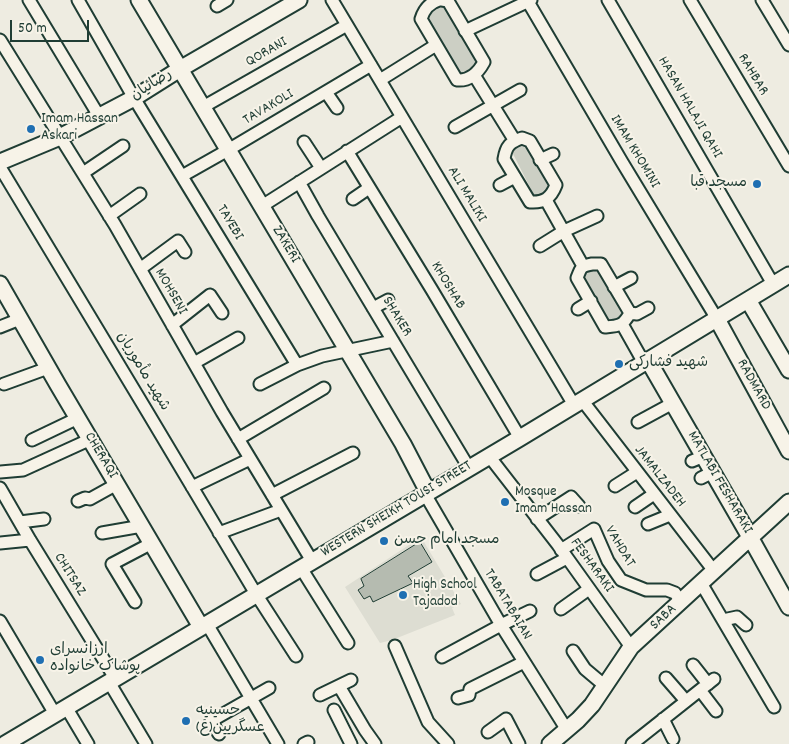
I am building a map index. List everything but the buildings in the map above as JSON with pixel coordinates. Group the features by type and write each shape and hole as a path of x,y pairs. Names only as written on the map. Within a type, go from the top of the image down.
{"street":[{"path":"29,0 99,116"},
{"name":"TAYEBI","path":"78,0 134,98 297,365"},
{"name":"ZAKERI","path":"139,0 403,444 426,493"},
{"path":"217,6 227,0"},
{"name":"رضائیان","path":"0,162 60,137 134,98 299,0"},
{"name":"ALI MALIKI","path":"332,0 578,402"},
{"path":"465,31 528,0"},
{"name":"IMAM KHOMINI","path":"528,0 717,319"},
{"name":"HASAN HALAJI QAHI","path":"608,0 773,284"},
{"name":"RAHBAR","path":"690,0 789,166"},
{"path":"762,0 789,45"},
{"path":"436,1 448,1 465,31 484,62 474,75 466,80 457,80 421,20 423,12 436,1"},
{"name":"QORANI","path":"203,107 347,25"},
{"name":"MOHSENI","path":"0,40 109,216 281,510 306,564 348,643"},
{"path":"380,80 436,45"},
{"name":"TAVAKOLI","path":"182,176 371,65"},
{"path":"474,75 515,141"},
{"path":"456,127 520,90"},
{"path":"326,92 337,108"},
{"path":"262,206 402,117"},
{"path":"522,138 530,142 540,160 556,185 546,200 537,203 530,202 504,159 506,150 510,144 522,138"},
{"path":"304,142 321,168"},
{"path":"83,173 122,146"},
{"name":"KHOSHAB","path":"347,152 520,438"},
{"path":"540,160 553,154"},
{"name":"شهید مأموریان","path":"0,167 219,533 296,656"},
{"path":"500,185 515,177"},
{"name":"SHAKER","path":"299,182 468,468"},
{"path":"352,199 370,188"},
{"path":"109,216 140,194"},
{"path":"546,200 583,266"},
{"path":"540,246 564,231 597,216"},
{"path":"140,269 178,241 185,252"},
{"path":"592,264 601,264 630,313 622,324 605,327 577,278 580,268 592,264"},
{"name":"WESTERN SHEIKH TOUSI STREET","path":"5,744 520,438 789,275"},
{"path":"614,287 630,278"},
{"name":"CHERAQI","path":"0,284 152,543 204,625"},
{"path":"172,325 210,296 222,313"},
{"path":"373,308 388,300"},
{"path":"748,300 789,370"},
{"path":"578,309 591,301"},
{"path":"630,313 637,314 648,308"},
{"path":"0,327 20,319"},
{"name":"RADMARD","path":"717,319 789,451"},
{"path":"622,324 646,361"},
{"path":"194,363 238,338"},
{"path":"260,384 297,365 322,356 393,341"},
{"name":"MATLABI FESHARAKI","path":"646,361 673,402 707,475 750,537 789,607"},
{"path":"4,384 48,368"},
{"path":"238,439 324,388"},
{"name":"JAMALZADEH","path":"578,402 637,472 714,572"},
{"path":"638,422 673,402"},
{"path":"32,440 78,418"},
{"path":"0,472 23,470 91,439"},
{"path":"272,495 352,453"},
{"name":"FESHARAKI","path":"489,456 564,554 631,647"},
{"path":"192,487 250,459"},
{"path":"615,486 637,472"},
{"path":"78,501 85,498 90,499 117,484"},
{"name":"CHITSAZ","path":"0,488 112,680 146,744"},
{"name":"TABATABAIAN","path":"426,493 501,625 567,730"},
{"path":"635,507 654,494"},
{"path":"537,519 571,497 579,506"},
{"name":"SABA","path":"553,743 592,704 631,647 789,502"},
{"path":"219,533 281,510"},
{"path":"648,524 670,515"},
{"path":"20,522 44,519"},
{"path":"102,533 142,526"},
{"name":"VAHDAT","path":"564,554 594,529 608,562 622,580 646,590 667,590 675,593 681,602"},
{"path":"0,543 30,540"},
{"path":"135,602 112,564 152,543"},
{"path":"536,574 564,554"},
{"path":"701,583 774,707"},
{"path":"561,609 589,589"},
{"path":"442,657 530,611"},
{"path":"724,620 737,618 746,625"},
{"path":"0,622 61,711 88,744"},
{"path":"204,625 278,744"},
{"path":"395,646 428,722 448,744"},
{"path":"573,651 585,669 604,685"},
{"path":"458,698 469,694 470,689 524,662"},
{"path":"693,665 707,684 716,711"},
{"path":"666,678 686,701"},
{"path":"320,695 351,680"},
{"path":"632,744 707,684"},
{"path":"340,686 375,744"},
{"path":"219,734 211,721 269,688"},
{"path":"334,710 351,744"},
{"path":"488,732 506,720 519,744"},
{"path":"663,720 673,739"},
{"path":"26,744 32,728"}],"shaded area":[{"path":"444,4 478,64 471,70 459,75 427,16 434,8"},
{"path":"519,143 525,143 550,187 536,199 511,150"},
{"path":"598,268 625,312 614,321 609,322 583,275 587,270"},
{"name":"High School Tajadod","path":"421,537 461,604 452,608 455,615 380,643 345,587"}],"place":[{"name":"Imam Hassan Askari","path":"31,129"},
{"name":"مسجد قبا","path":"757,184"},
{"name":"شهید فشارکی","path":"619,364"},
{"name":"Mosque Imam Hassan","path":"505,502"},
{"name":"مسجد امام حسن","path":"384,541"},
{"name":"High School Tajadod","path":"403,595"},
{"name":"ارزانسرای پوشاک خانواده","path":"40,660"},
{"name":"حسینیه عسگریین(ع)","path":"186,721"}]}
